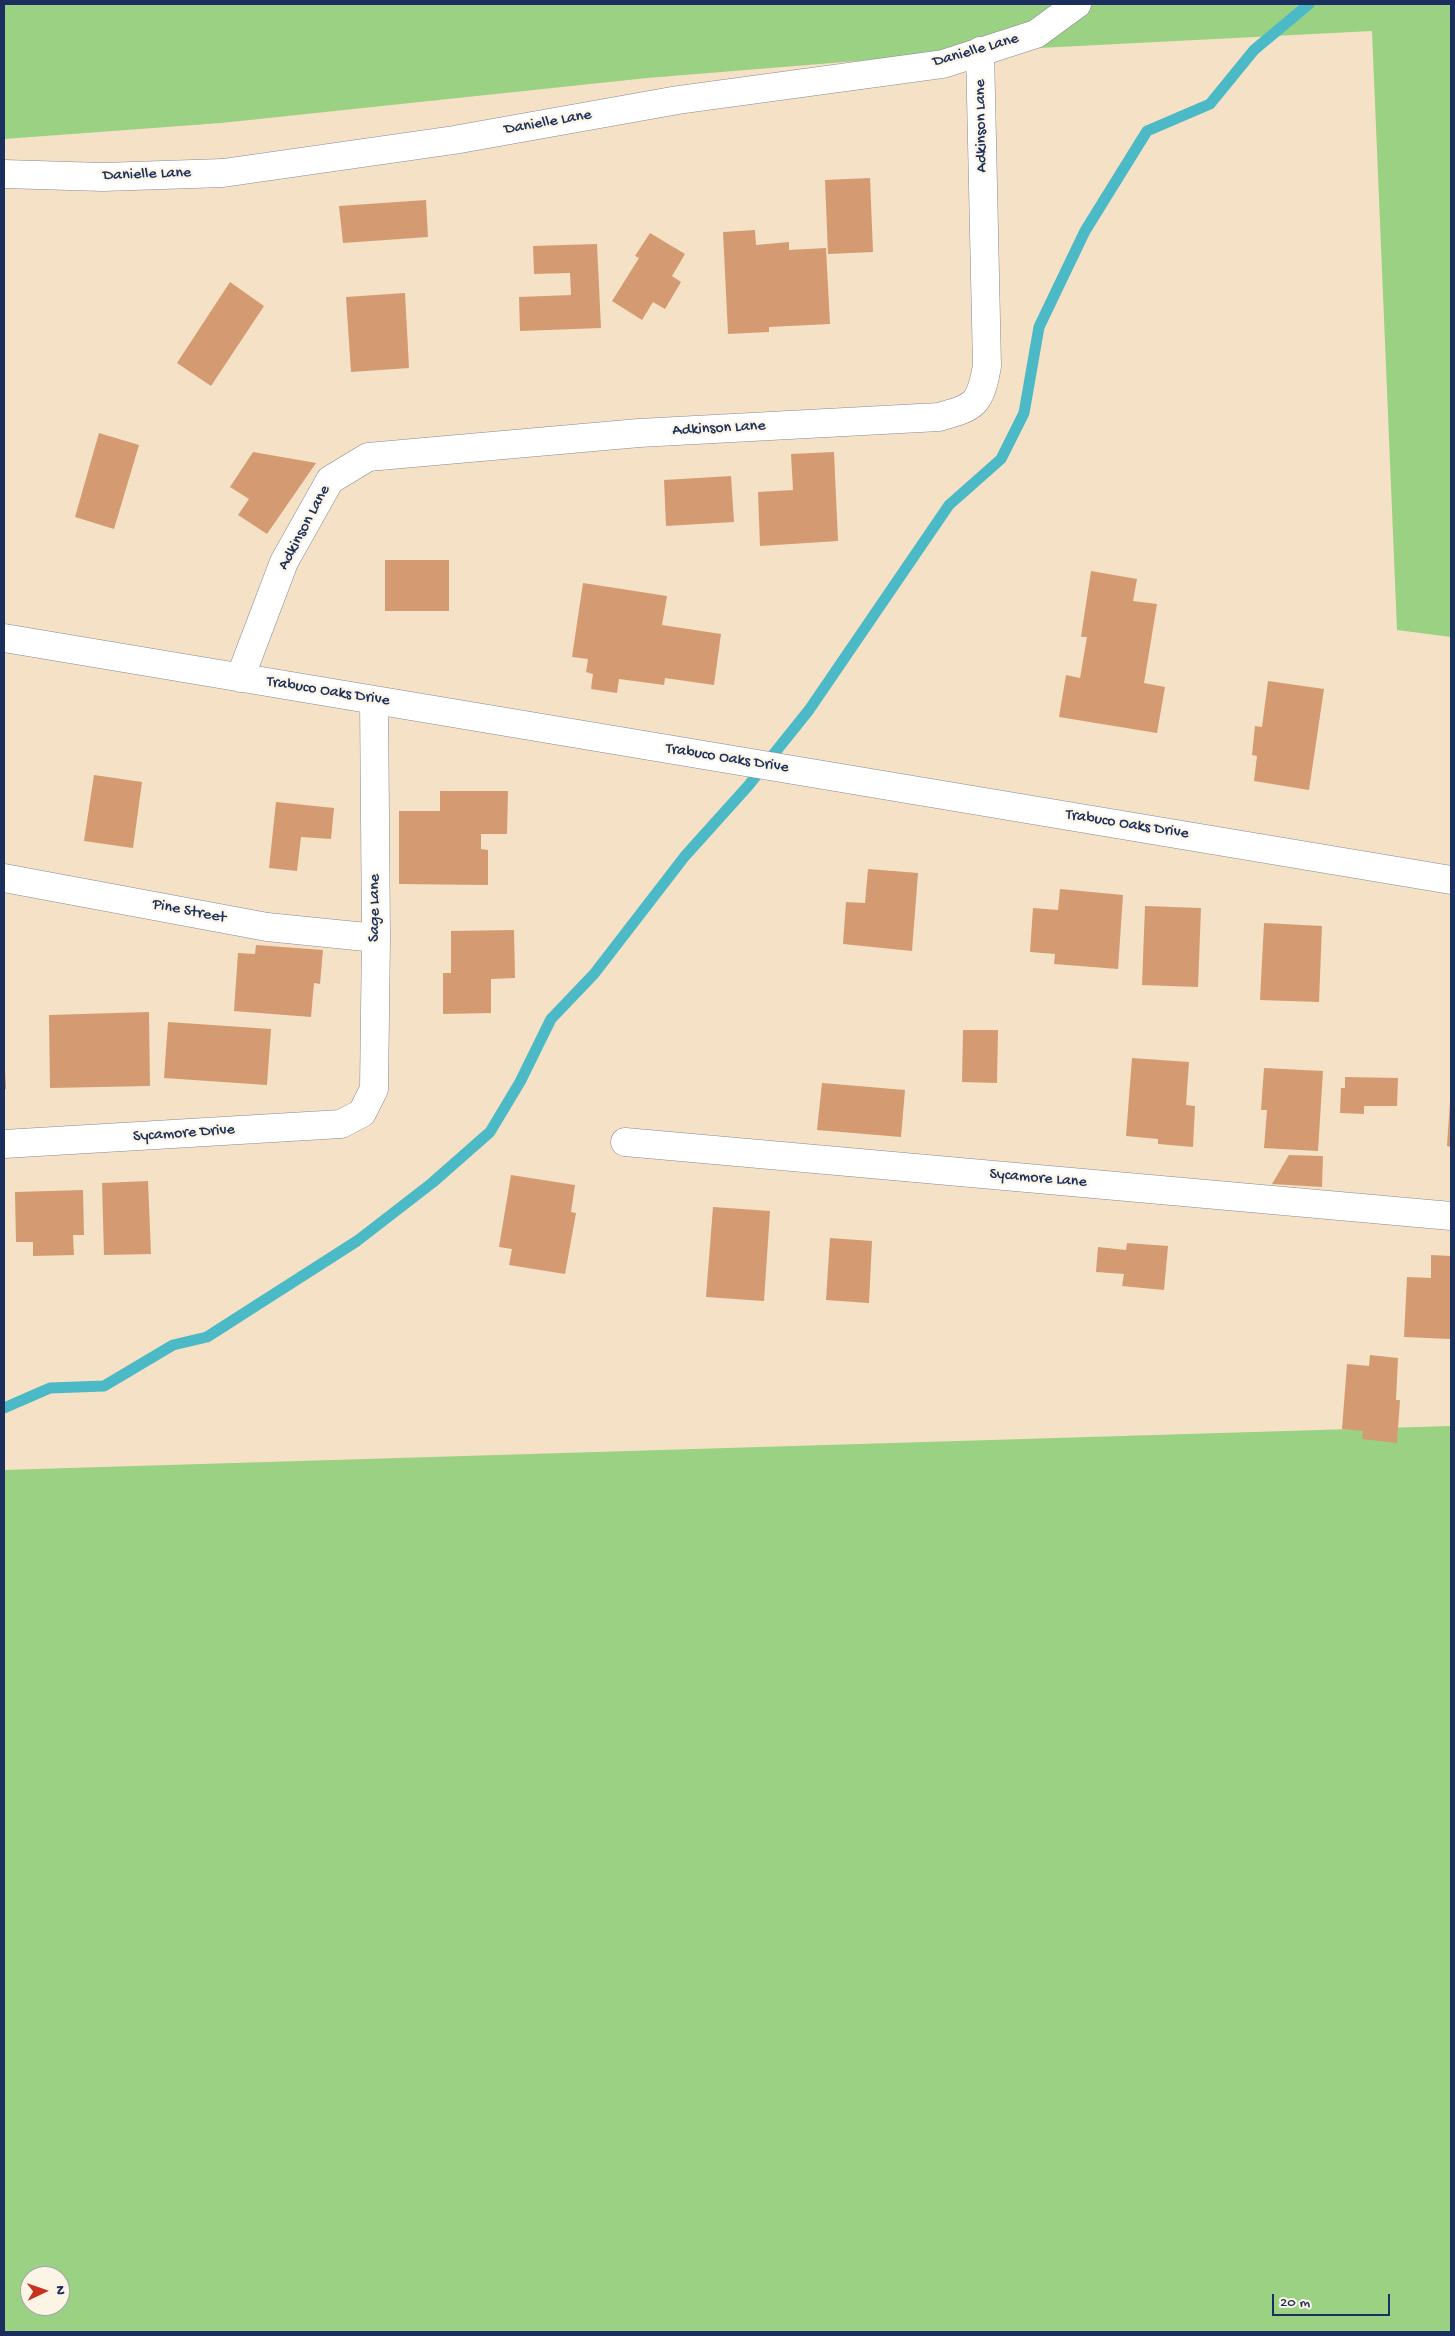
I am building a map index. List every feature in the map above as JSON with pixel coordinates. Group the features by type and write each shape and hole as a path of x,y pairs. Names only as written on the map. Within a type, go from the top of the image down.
{"street":[{"name":"Danielle Lane","path":"4,174 103,178 223,173 454,140 678,100 943,64 1036,34 1077,4"},
{"name":"Adkinson Lane","path":"240,678 284,562 330,480 368,457 639,433 939,418 966,410 982,393 987,366 980,51"},
{"name":"Trabuco Oaks Drive","path":"4,638 1451,880"},
{"name":"Sage Lane","path":"362,1113 374,1089 376,938 374,700"},
{"name":"Pine Street","path":"4,878 267,927 376,938"},
{"name":"Sycamore Drive","path":"4,1144 341,1124 362,1113"},
{"name":"Sycamore Lane","path":"625,1142 1451,1216"}],"green space":[{"path":"4,4 1451,4 1451,637 1397,630 1372,31 980,51 647,78 221,123 4,139"},
{"path":"1451,1426 1451,2332 4,2332 4,1470"}],"building":[{"path":"870,178 873,252 828,254 825,180"},
{"path":"426,200 428,237 343,243 339,206"},
{"path":"755,230 756,245 789,242 789,250 826,248 830,324 769,327 769,332 728,334 723,232"},
{"path":"650,233 685,254 672,276 681,282 665,309 653,302 642,320 612,301 639,258 635,256"},
{"path":"597,244 601,328 520,331 519,297 571,295 570,273 534,274 533,246"},
{"path":"230,282 264,306 211,386 177,363"},
{"path":"405,293 409,368 351,372 346,297"},
{"path":"99,433 139,445 114,529 75,517"},
{"path":"253,452 316,463 267,534 238,515 249,499 230,487"},
{"path":"834,452 838,541 760,546 758,492 793,490 791,454"},
{"path":"731,476 734,522 666,526 664,480"},
{"path":"385,560 449,560 449,611 385,611"},
{"path":"1091,571 1137,579 1133,601 1157,604 1144,683 1165,687 1157,733 1059,717 1066,675 1080,678 1087,637 1081,637"},
{"path":"583,583 667,596 662,625 721,634 714,685 665,678 664,685 619,679 617,693 591,689 593,674 586,672 588,659 572,657"},
{"path":"1268,681 1324,689 1309,790 1254,781 1257,756 1252,755 1255,726 1262,727"},
{"path":"94,775 142,782 133,848 84,841"},
{"path":"440,791 508,791 507,834 481,834 481,849 488,850 488,885 399,884 399,811 440,811"},
{"path":"276,802 334,808 331,839 301,837 297,871 269,868"},
{"path":"868,869 918,873 912,951 843,944 846,902 865,903"},
{"path":"1060,889 1123,895 1118,969 1054,964 1055,954 1030,952 1033,908 1058,910"},
{"path":"1145,906 1201,908 1198,987 1142,985"},
{"path":"1264,923 1322,926 1319,1002 1260,1000"},
{"path":"514,930 515,978 491,979 491,1013 443,1014 443,973 451,973 451,931"},
{"path":"256,945 323,950 320,984 314,983 311,1017 234,1011 238,953 255,954"},
{"path":"149,1012 150,1086 50,1088 49,1015"},
{"path":"168,1022 271,1029 267,1085 164,1078"},
{"path":"963,1030 998,1030 997,1083 962,1082"},
{"path":"1132,1058 1189,1062 1186,1105 1195,1106 1193,1147 1158,1144 1158,1139 1126,1136"},
{"path":"1264,1068 1323,1071 1318,1151 1264,1148 1267,1110 1261,1110"},
{"path":"5,1070 6,1089 4,1089"},
{"path":"1345,1077 1398,1078 1397,1106 1364,1106 1364,1114 1340,1113 1341,1088 1345,1088"},
{"path":"822,1083 905,1090 901,1137 817,1130"},
{"path":"1451,1101 1451,1147 1447,1146"},
{"path":"1289,1155 1323,1156 1322,1187 1272,1184"},
{"path":"511,1175 575,1185 571,1212 576,1213 565,1274 509,1265 512,1249 499,1247"},
{"path":"148,1181 151,1254 104,1255 102,1183"},
{"path":"83,1190 84,1235 73,1235 74,1255 33,1256 33,1242 16,1242 15,1192"},
{"path":"713,1207 770,1211 764,1301 706,1297"},
{"path":"830,1238 872,1241 869,1303 826,1300"},
{"path":"1127,1243 1168,1246 1164,1290 1122,1286 1124,1274 1096,1272 1098,1247 1126,1250"},
{"path":"1431,1255 1451,1256 1451,1339 1404,1337 1407,1277 1431,1278"},
{"path":"1370,1355 1398,1358 1396,1400 1400,1400 1397,1443 1362,1439 1363,1431 1342,1429 1347,1364 1369,1366"}],"waterway":[{"path":"4,1408 50,1388 104,1386 173,1345 207,1337 357,1241 432,1183 490,1132 520,1082 551,1019 594,974 685,856 748,786 809,710 949,505 1001,459 1024,413 1039,327 1085,231 1147,131 1210,104 1254,50 1309,4"}]}
